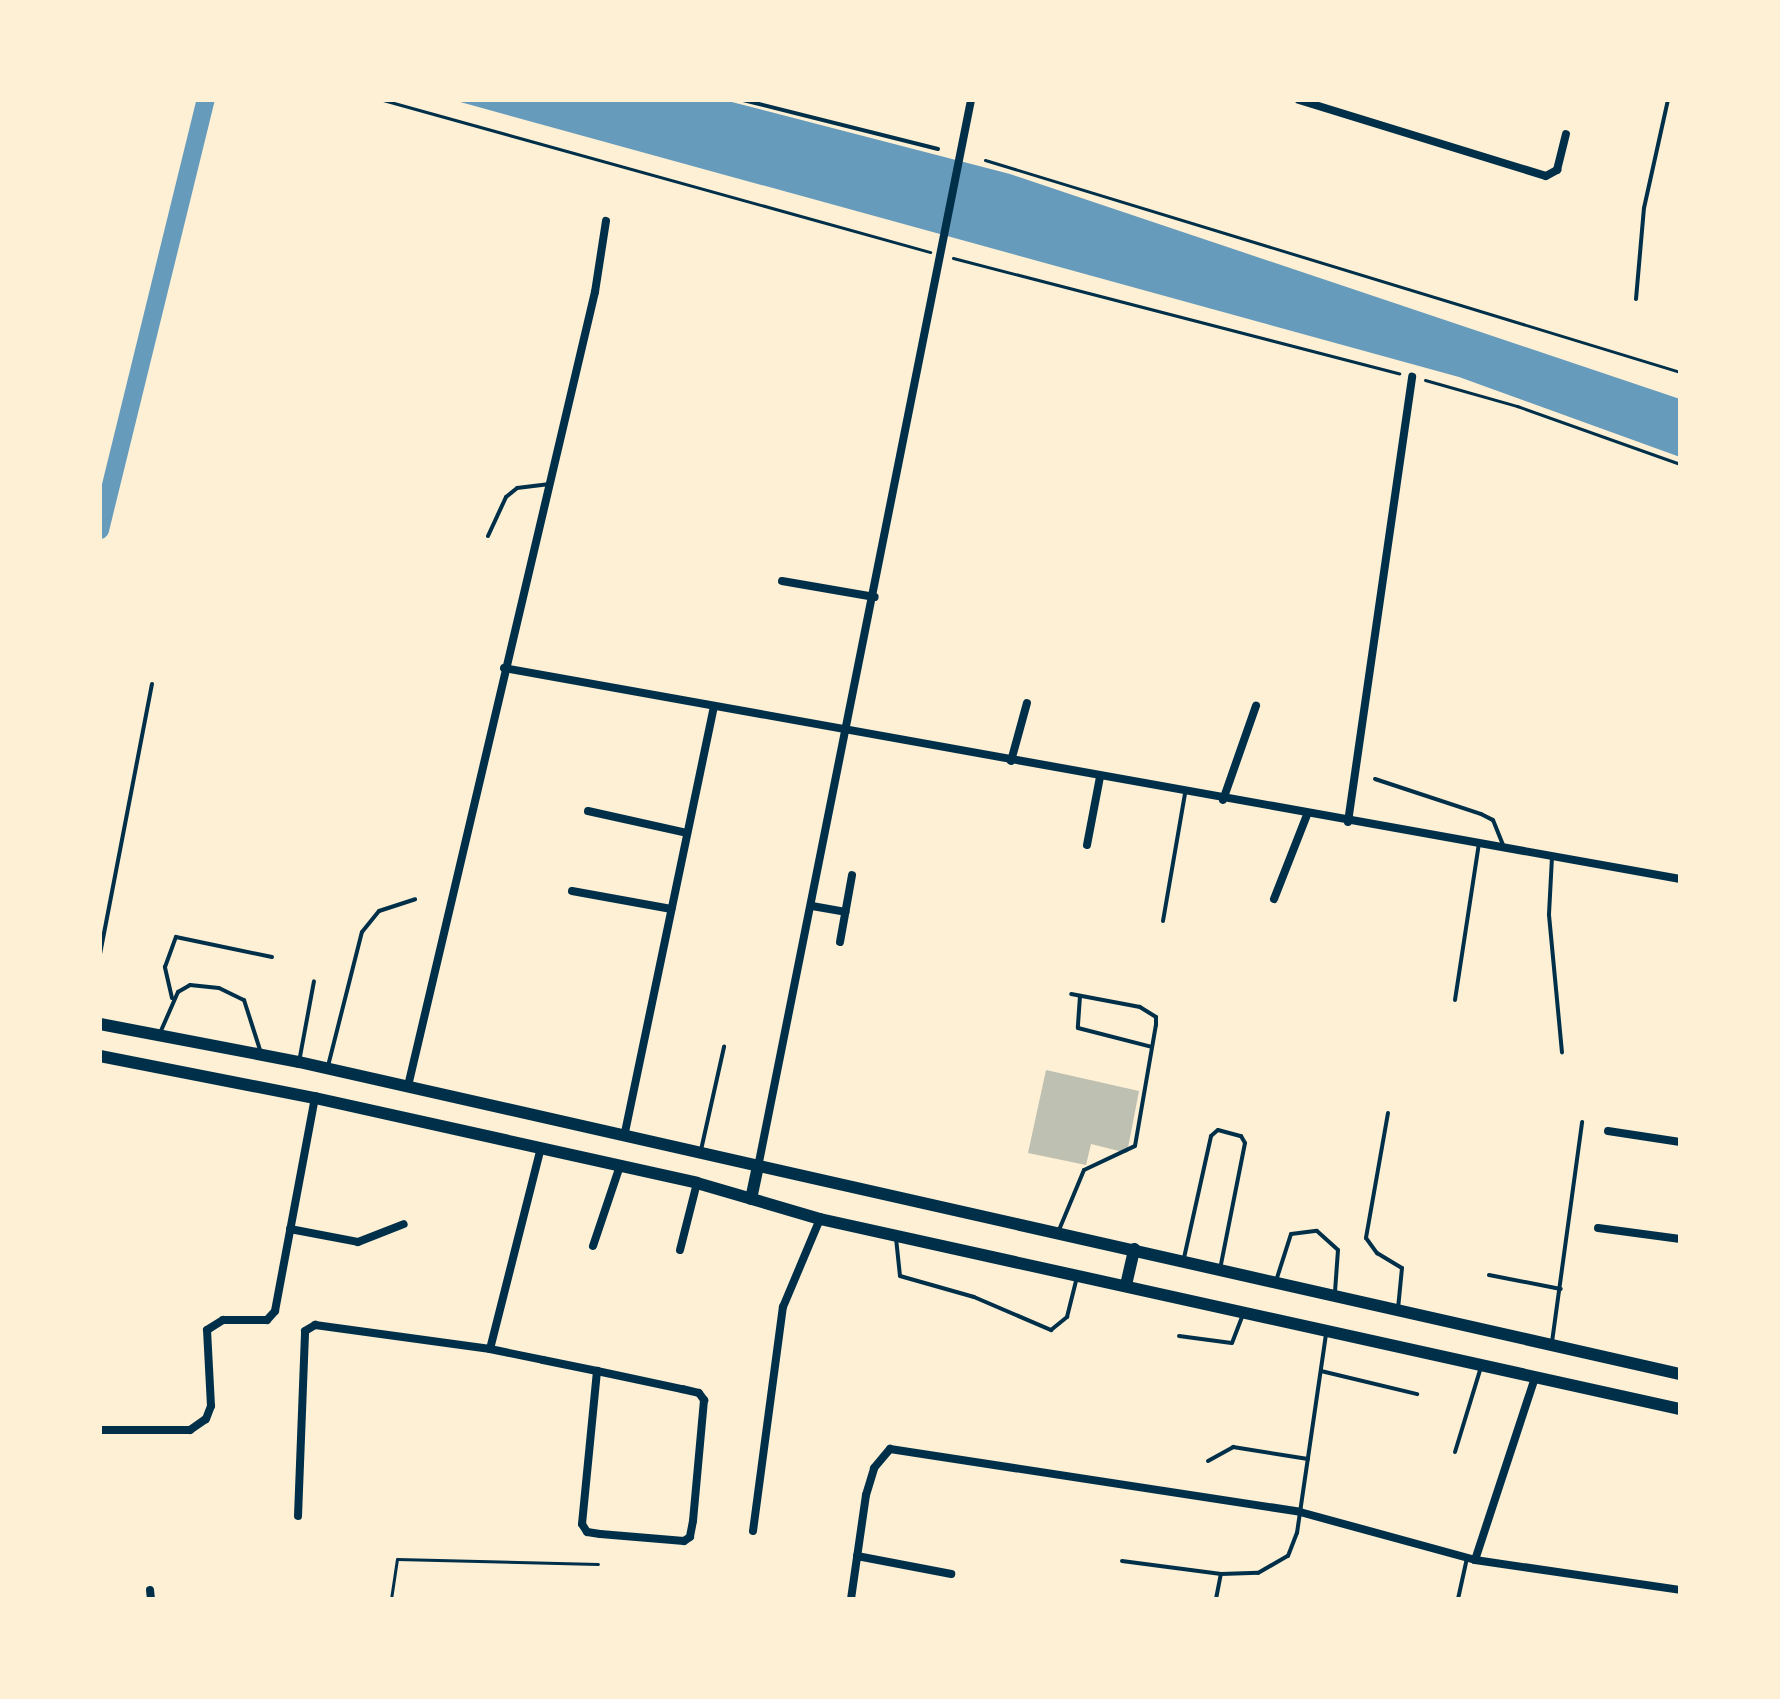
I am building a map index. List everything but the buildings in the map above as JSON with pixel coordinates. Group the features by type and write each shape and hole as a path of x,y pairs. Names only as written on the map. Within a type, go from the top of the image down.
{"main road":[{"path":"100,1024 261,1053 1680,1374"},
{"path":"100,1056 315,1098 541,1148 697,1183 820,1219 1680,1409"},
{"path":"751,1199 758,1167"},
{"path":"1126,1285 1134,1249"}],"street":[{"path":"758,1167 875,597 971,100"},
{"path":"1299,100 1546,176 1557,170 1566,134"},
{"path":"408,1086 595,292 606,221"},
{"path":"1348,822 1412,377"},
{"path":"782,581 875,597"},
{"path":"504,668 1223,800 1680,879"},
{"path":"1011,761 1027,703"},
{"path":"1223,800 1256,706"},
{"path":"624,1137 714,708"},
{"path":"1087,845 1100,777"},
{"path":"588,811 687,833"},
{"path":"1274,899 1307,815"},
{"path":"840,942 852,875"},
{"path":"572,891 671,909"},
{"path":"812,906 845,912"},
{"path":"100,1430 190,1430 206,1419 211,1406 207,1330 223,1320 267,1320 275,1311 315,1098"},
{"path":"1608,1131 1680,1142"},
{"path":"490,1349 541,1148"},
{"path":"593,1246 620,1166"},
{"path":"680,1250 697,1183"},
{"path":"753,1531 783,1307 820,1219"},
{"path":"290,1229 358,1242 404,1224"},
{"path":"1598,1228 1680,1239"},
{"path":"298,1516 305,1331 315,1325 490,1349 597,1371 682,1389 704,1400 690,1537 684,1541 587,1532 582,1524 597,1371"},
{"path":"1471,1559 1535,1377"},
{"path":"851,1599 874,1468 890,1449 1300,1512 1471,1559 1680,1590"},
{"path":"857,1556 951,1574"}],"lane":[{"path":"743,100 938,149"},
{"path":"1636,299 1644,208 1668,100"},
{"path":"488,536 506,497 517,488 548,484"},
{"path":"100,954 152,684"},
{"path":"1375,779 1493,820 1504,849"},
{"path":"1163,921 1185,793"},
{"path":"1455,1000 1479,844"},
{"path":"1552,857 1549,915 1562,1052"},
{"path":"327,1068 362,932 379,911 415,899"},
{"path":"160,1033 172,999 165,967 176,937 272,957"},
{"path":"299,1062 314,981"},
{"path":"172,999 190,985 239,995 252,1017 261,1053"},
{"path":"1058,1232 1084,1170 1135,1146 1156,1017 1150,1011 1071,994"},
{"path":"1080,996 1078,1028 1152,1047"},
{"path":"700,1154 724,1047"},
{"path":"1388,1113 1366,1238 1377,1253 1402,1268 1398,1311"},
{"path":"1552,1345 1582,1122"},
{"path":"1184,1260 1211,1136 1218,1130 1230,1133 1241,1136 1245,1143 1220,1269"},
{"path":"1276,1283 1291,1234 1317,1231 1338,1250 1335,1296"},
{"path":"896,1236 900,1276 974,1297 1051,1330 1067,1317 1078,1274"},
{"path":"1489,1275 1561,1289"},
{"path":"1179,1336 1232,1343 1244,1313"},
{"path":"1122,1561 1221,1574 1258,1573 1279,1564 1294,1548 1327,1332"},
{"path":"1455,1452 1482,1366"},
{"path":"1321,1371 1417,1394"},
{"path":"1208,1461 1233,1447 1308,1459"},
{"path":"1458,1599 1471,1559"},
{"path":"1216,1599 1221,1574"}],"path":[{"path":"383,100 939,254 1517,406 1680,464"},
{"path":"985,160 1680,372"},
{"path":"391,1599 397,1559 598,1564"}],"water":[{"path":"453,100 724,100 1010,174 1680,399 1680,457 1459,377"}],"waterway":[{"path":"100,530 206,100"}]}
